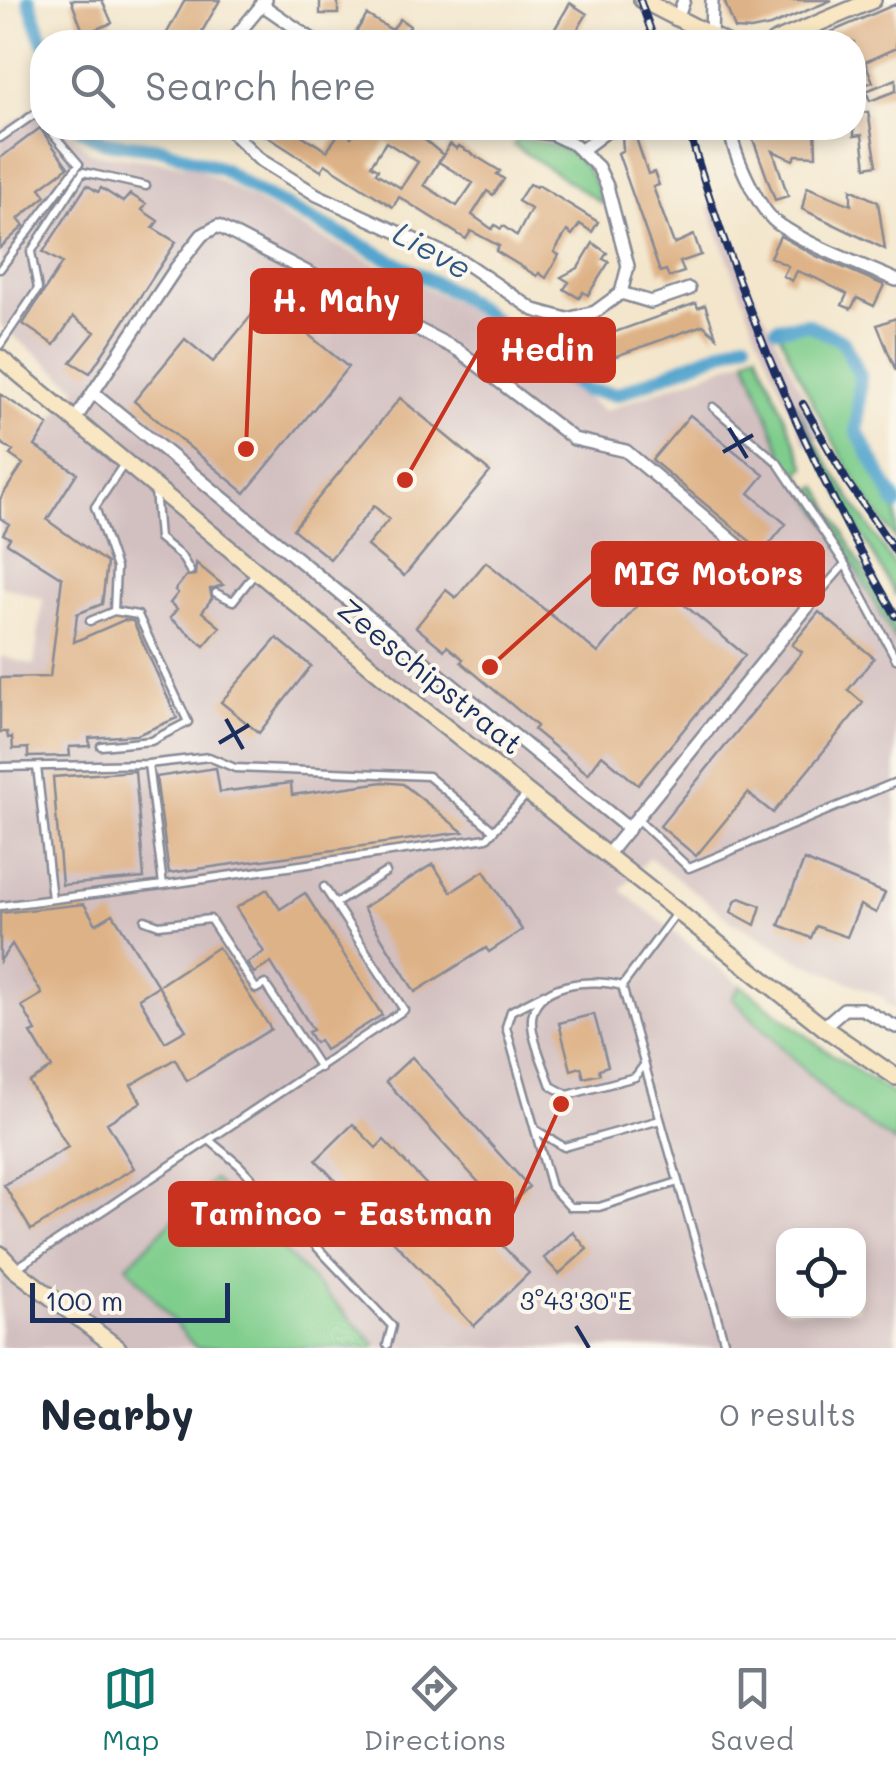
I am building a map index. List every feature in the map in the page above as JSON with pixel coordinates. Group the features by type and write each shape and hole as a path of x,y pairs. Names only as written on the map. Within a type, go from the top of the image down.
{"main road":[{"path":"642,0 699,30"},
{"path":"802,30 873,0"},
{"name":"Zeeschipstraat","path":"2,360 256,572 677,912 823,1027 896,1077"},
{"path":"0,1254 14,1269 118,1348"}],"street":[{"path":"677,18 684,0"},
{"path":"712,0 716,30"},
{"path":"241,30 264,2 300,30"},
{"path":"240,140 259,158 317,194 466,263 534,310 568,319 596,312 621,293 628,266 598,167 582,150 563,140"},
{"path":"582,150 595,140"},
{"path":"732,140 752,187 774,222 896,280"},
{"path":"74,421 176,268 202,235 218,226 458,350 574,439 599,442 626,452 809,605 607,855"},
{"path":"621,293 651,302 689,289"},
{"path":"94,394 633,824"},
{"path":"823,1027 844,1008 862,1009 896,1027"}],"lane":[{"path":"0,138 30,117"},
{"path":"0,269 79,164 58,140"},
{"path":"0,345 38,289 31,252 83,172 146,186"},
{"path":"713,406 777,462 844,564 896,660"},
{"path":"114,611 116,568 95,507 125,463"},
{"path":"155,488 159,538 181,556 190,571"},
{"path":"809,605 844,564"},
{"path":"216,594 233,601 256,572"},
{"path":"90,621 114,611 138,615 188,722 151,741 101,746"},
{"path":"0,767 148,764 209,758 235,768 428,776 494,831"},
{"path":"148,764 163,885"},
{"path":"36,766 52,900"},
{"path":"633,824 690,868 896,782"},
{"path":"0,906 487,838 529,792"},
{"path":"335,904 386,872"},
{"path":"14,1269 404,1010 324,887"},
{"path":"622,986 677,912"},
{"path":"145,920 158,925 210,919 256,989 265,984 320,1068"},
{"path":"622,986 584,981 544,994 511,1011 506,1026 551,1187 570,1207 600,1206 678,1182"},
{"path":"622,986 726,1348"},
{"path":"544,994 534,1008 532,1024 551,1086 568,1095 635,1077 644,1065"},
{"path":"535,1130 564,1147 660,1120"},
{"path":"209,1140 239,1165 392,1326 386,1347"}],"shaded area":[{"path":"30,111 30,140 77,140 91,153 194,166 306,230 457,303 604,411 747,358 783,456 846,551 896,642 896,1010 884,1003 885,998 799,960 732,921 649,857 621,890 741,985 733,999 820,1085 896,1143 896,1348 0,1348 0,656 34,665 43,599 0,585 0,499 48,425 78,388 0,325 0,132"},
{"path":"717,202 741,268 824,436 815,440 806,425 813,442 805,445 754,326 708,206"}],"green space":[{"path":"517,140 529,140 550,144 573,155 590,174 603,204 513,145"},
{"path":"807,324 843,341 860,376 857,431 896,504 896,540 846,464 803,383 777,328"},
{"path":"757,351 806,467 799,472 809,490 819,487 896,631 896,642 846,551 783,456 746,358"},
{"path":"795,402 823,456 896,568 896,596 819,456"},
{"path":"741,985 824,1049 896,1096 896,1143 842,1107 732,998"},
{"path":"213,1179 376,1345 373,1348 196,1348 127,1266"}],"building":[{"path":"71,0 102,0 112,23 96,30 82,30"},
{"path":"185,0 220,0 203,30 169,30"},
{"path":"320,0 338,0 338,14 320,14"},
{"path":"724,0 832,0 751,30 735,29"},
{"path":"570,3 587,14 577,30 554,30"},
{"path":"896,4 896,48 866,62 866,30 836,30"},
{"path":"367,15 392,30 357,30"},
{"path":"400,19 410,26 407,30 392,30"},
{"path":"866,64 873,82 866,84"},
{"path":"896,79 896,91 870,101 866,91"},
{"path":"868,112 877,165 866,167 863,140 866,140"},
{"path":"30,136 30,140 49,140 68,167 40,188 46,196 18,219 24,226 0,248 0,158"},
{"path":"273,140 309,140 327,151 334,140 425,140 443,155 424,185 457,206 473,183 439,162 450,144 457,149 459,146 500,171 497,174 504,179 493,195 487,191 472,215 492,229 495,225 501,229 503,226 517,236 531,209 518,201 529,184 538,185 598,222 592,232 580,224 572,235 567,231 554,252 559,255 546,278 496,251 499,246 471,231 466,239 399,197 393,207 325,164 321,171","holes":["386,142 418,162 401,188 376,173 378,169 371,165"]},
{"path":"622,140 637,140 648,174 654,172 659,185 653,187 674,244 694,235 701,255 680,262 684,272 669,277 666,270 660,272 618,153 623,150"},
{"path":"753,140 815,140 816,156 796,155 793,160 773,151 788,196 775,200"},
{"path":"87,185 98,192 101,188 123,202 130,194 146,204 142,210 158,221 153,228 176,242 90,373 71,362 95,332 73,317 54,345 23,324 62,263 43,252"},
{"path":"807,187 851,205 851,189 878,202 885,249 802,209"},
{"path":"780,236 884,285 874,306 857,298 851,309 842,305 847,294 815,278 797,271 792,281 783,276 788,266 770,257"},
{"path":"593,243 607,253 603,259 609,262 588,295 583,292 579,298 564,289 569,282 561,277 578,268"},
{"path":"265,299 348,367 245,493 134,401 185,339 213,362"},
{"path":"696,303 698,308 705,305 716,336 703,325 594,364 587,342"},
{"path":"896,318 896,371 877,325"},
{"path":"0,394 48,425 35,446 77,473 47,520 107,563 102,604 77,614 74,642 124,620 133,621 177,718 137,735 89,738 90,746 69,747 70,756 28,757 28,748 13,749 12,737 0,732 0,678 50,677 62,578 7,543 10,538 3,534 9,524 0,518 0,499 23,464 0,442"},
{"path":"400,398 490,472 404,576 367,546 389,519 374,506 330,559 293,529"},
{"path":"690,415 764,475 749,493 786,524 763,552 652,460"},
{"path":"486,562 598,653 666,570 675,577 665,589 745,655 638,785 602,755 588,774 534,730 537,726 461,662 463,659 447,646 444,650 416,627 446,590 456,598"},
{"path":"196,563 223,585 210,589 212,598 202,612 220,627 204,646 170,618 177,609 170,603 178,593 175,590 186,576 195,575"},
{"path":"819,612 874,658 848,690 863,703 773,813 748,793 696,856 660,826 802,652 792,645"},
{"path":"277,638 311,666 259,733 221,702"},
{"path":"216,768 220,792 291,783 292,795 383,782 403,784 463,832 169,873 156,777"},
{"path":"135,771 144,878 62,885 53,777"},
{"path":"804,860 885,893 876,913 860,905 847,937 816,926 811,938 779,925"},
{"path":"433,864 451,892 484,871 522,930 415,992 363,908"},
{"path":"267,889 280,909 305,893 382,1015 325,1050 308,1032 313,1030 271,963 254,973 247,963 264,952 236,908"},
{"path":"740,898 761,906 755,925 731,912"},
{"path":"84,904 96,924 113,914 158,986 218,947 271,1029 187,1081 175,1059 131,1085 141,1102 107,1123 134,1168 31,1230 4,1185 68,1147 29,1082 52,1068 31,1033 36,1031 22,1006 42,994 12,944 0,961 0,913","holes":["158,986 186,1030 165,1042 139,998"]},
{"path":"594,1014 608,1066 599,1069 600,1074 584,1078 581,1067 571,1070 559,1023"},
{"path":"412,1057 529,1187 504,1210 386,1081"},
{"path":"353,1124 376,1148 384,1140 482,1243 491,1234 529,1273 474,1326 316,1160"},
{"path":"573,1232 587,1249 559,1274 544,1258"}],"waterway":[{"name":"Lieve","path":"29,0 39,30"},
{"name":"Lieve","path":"101,140 164,149 222,169 254,190 455,293 512,332 584,390 618,394 746,341"},
{"name":"Lieve","path":"777,328 807,324 843,341 860,376 857,431 896,504"}],"railway":[{"path":"640,0 651,30"},
{"path":"692,140 729,254 778,378 833,499 896,616"},
{"path":"803,404 848,483 896,552"}],"place":[{"name":"H. Mahy","path":"246,449"},
{"name":"Hedin","path":"405,480"},
{"name":"MIG Motors","path":"490,667"},
{"name":"Taminco - Eastman","path":"561,1104"}]}
